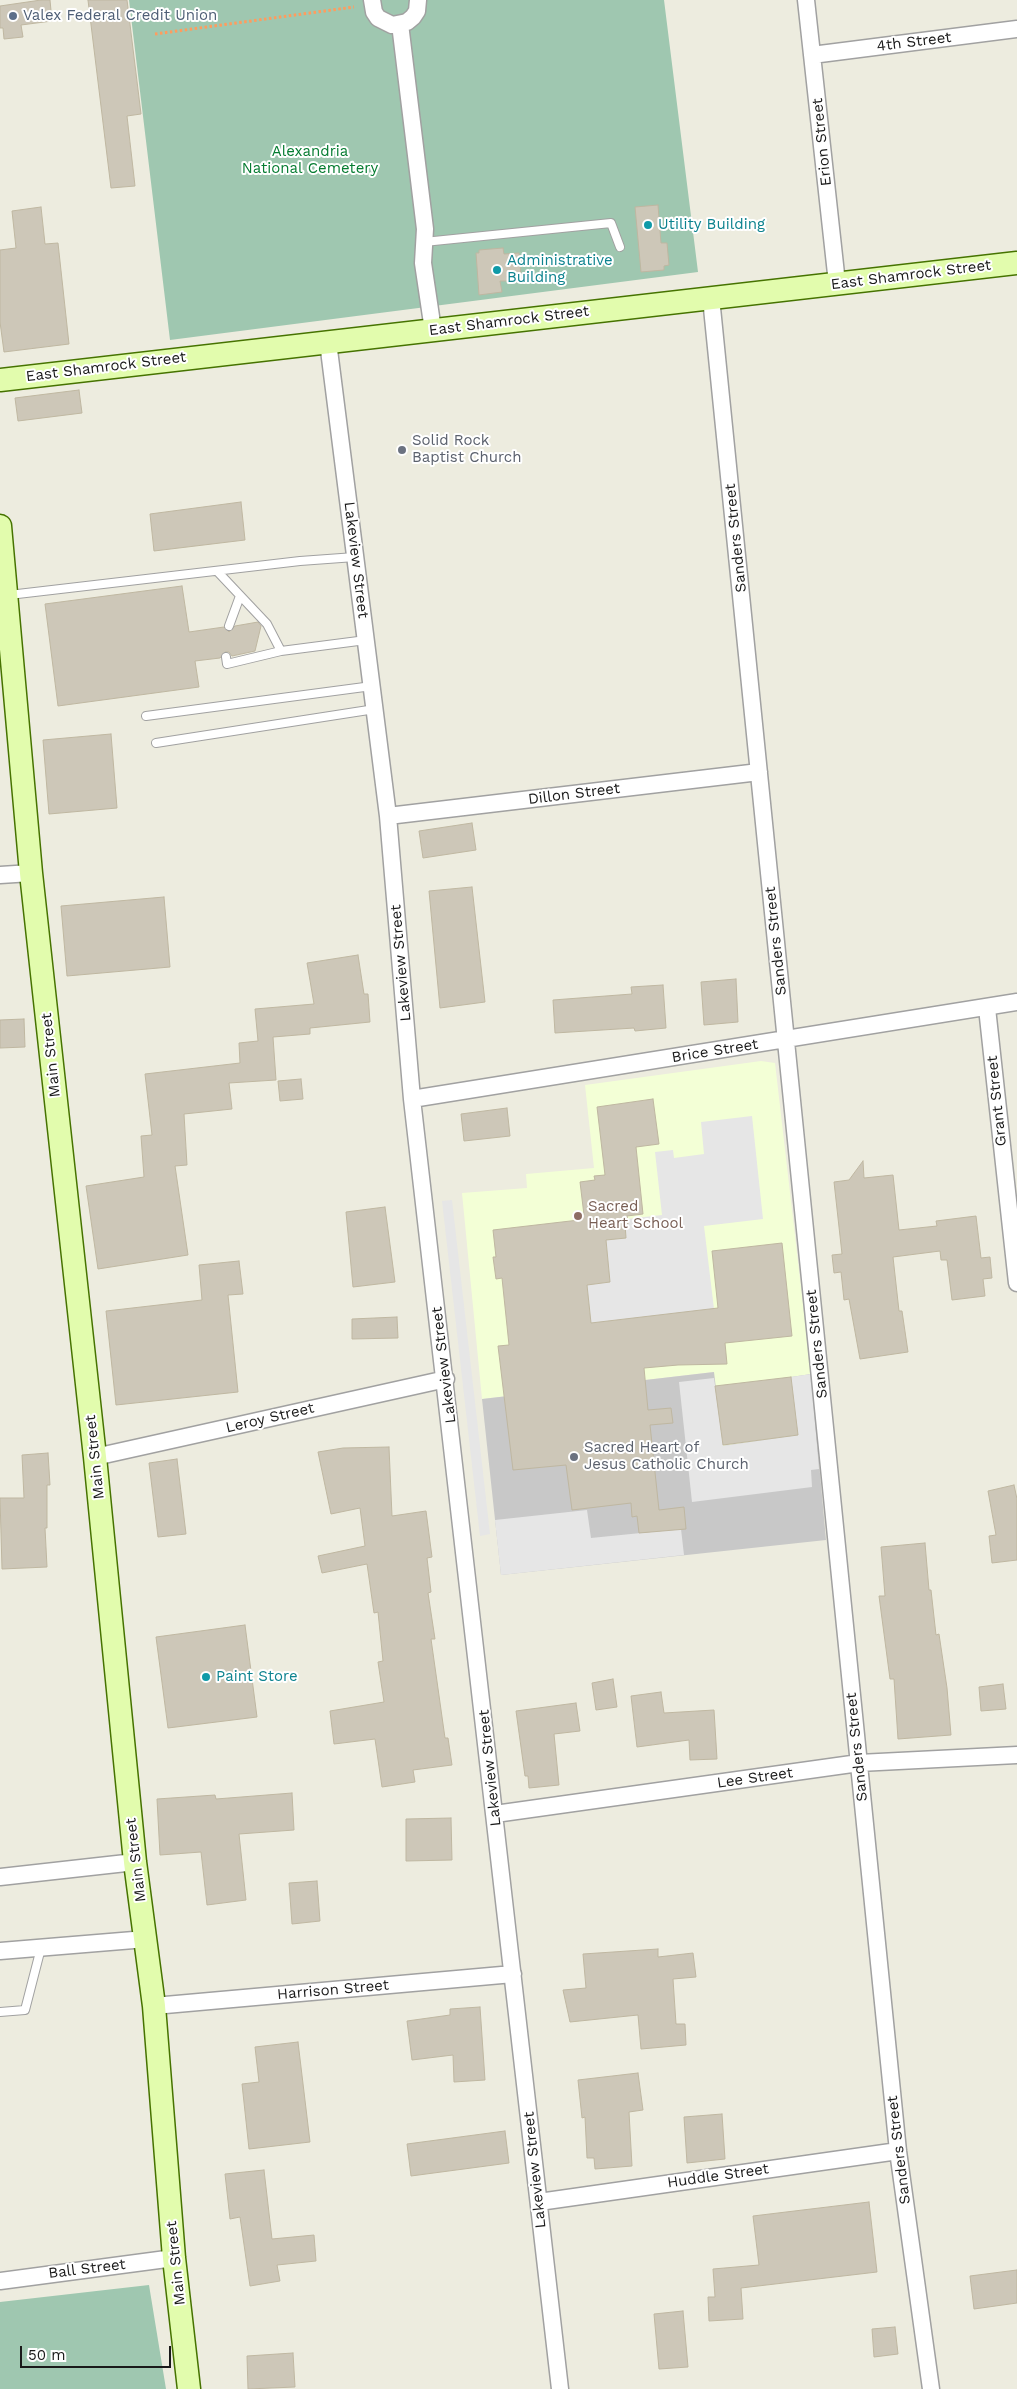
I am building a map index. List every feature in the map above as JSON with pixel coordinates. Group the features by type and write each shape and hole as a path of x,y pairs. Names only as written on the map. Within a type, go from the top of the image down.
{"main road":[{"name":"East Shamrock Street","path":"0,380 1017,263"},
{"name":"Main Street","path":"0,526 31,873 95,1457 135,1862 154,2006 174,2258 190,2389"}],"street":[{"path":"372,2 378,18 385,23 400,24 413,17 417,10 418,0"},
{"name":"Erion Street","path":"806,0 838,283"},
{"path":"400,24 425,229 423,263 433,330"},
{"name":"4th Street","path":"812,55 1017,29"},
{"name":"Sanders Street","path":"711,298 898,2151 932,2389"},
{"name":"Lakeview Street","path":"328,342 388,816 412,1099 446,1379 560,2389"},
{"name":"Dillon Street","path":"388,816 759,772"},
{"path":"0,875 31,873"},
{"name":"Brice Street","path":"412,1099 1017,1002"},
{"name":"Grant Street","path":"987,1008 1017,1283"},
{"name":"Leroy Street","path":"95,1457 446,1379"},
{"name":"Lee Street","path":"495,1814 859,1763 1017,1755"},
{"path":"0,1877 135,1862"},
{"path":"0,1951 146,1939"},
{"name":"Harrison Street","path":"154,2006 513,1974"},
{"name":"Huddle Street","path":"539,2202 898,2151"},
{"name":"Ball Street","path":"0,2281 174,2258"}],"lane":[{"path":"424,242 611,223 620,247"},
{"path":"7,596 300,561 356,558"},
{"path":"216,572 268,624 280,651"},
{"path":"229,626 240,596"},
{"path":"226,657 227,664 280,651 366,640"},
{"path":"146,716 372,686"},
{"path":"156,743 375,709"},
{"path":"0,2012 25,2010 41,1948"}],"path":[{"path":"154,34 372,2"}],"shaded area":[{"path":"761,1061 775,1063 811,1374 791,1378 798,1435 723,1446 713,1372 482,1399 462,1193 527,1188 526,1174 594,1168 585,1085"},
{"path":"752,1116 763,1219 704,1226 714,1309 591,1323 587,1285 610,1282 606,1240 626,1238 625,1224 628,1224 627,1219 662,1215 655,1152 673,1150 674,1158 704,1154 701,1122"},
{"path":"452,1200 490,1534 480,1536 442,1201"},
{"path":"714,1372 723,1446 798,1435 791,1377 811,1374 826,1540 501,1575 482,1399"},
{"path":"811,1374 819,1469 811,1470 812,1487 692,1502 679,1382 714,1378 723,1446 798,1435 791,1377"},
{"path":"587,1510 591,1538 681,1529 684,1555 501,1575 495,1520"}],"green space":[{"name":"Alexandria National Cemetery","path":"129,0 664,0 698,272 170,340"},
{"path":"149,2285 166,2389 0,2389 0,2302"}],"building":[{"path":"50,0 52,21 21,25 23,37 4,39 3,28 0,28 0,6"},
{"path":"88,0 127,0 141,114 127,116 135,186 111,188"},
{"name":"Utility Building","path":"658,205 661,243 667,243 669,265 664,266 664,270 641,272 635,207"},
{"path":"41,207 45,244 58,243 69,344 4,352 0,322 0,250 16,248 12,211"},
{"name":"Administrative Building","path":"503,248 504,254 519,253 521,275 507,276 508,281 500,281 502,292 479,295 476,253 479,253 479,250"},
{"path":"79,390 82,413 18,421 15,398"},
{"path":"241,502 245,540 154,551 150,514"},
{"path":"182,586 189,632 224,627 229,632 235,626 258,622 261,626 255,651 232,656 229,652 225,652 220,658 195,661 199,687 58,706 45,604"},
{"path":"111,734 117,808 49,814 43,740"},
{"path":"472,823 476,850 423,858 419,831"},
{"path":"472,887 485,1002 440,1008 429,891"},
{"path":"164,897 170,967 67,976 61,906"},
{"path":"358,955 364,994 368,994 370,1022 310,1028 310,1034 273,1037 276,1080 229,1083 232,1109 184,1114 187,1165 175,1166 188,1255 98,1269 86,1186 144,1177 141,1136 152,1135 145,1074 240,1063 239,1043 258,1041 255,1009 314,1004 307,963"},
{"path":"736,979 738,1022 704,1025 701,982"},
{"path":"663,985 666,1028 635,1031 634,1028 555,1033 553,1000 632,994 631,987"},
{"path":"24,1019 25,1047 0,1048 0,1020"},
{"path":"301,1079 303,1099 280,1101 278,1081"},
{"path":"653,1099 659,1144 636,1147 643,1214 627,1216 628,1224 625,1224 626,1238 606,1240 610,1282 587,1285 591,1323 718,1308 712,1251 782,1243 792,1336 725,1343 727,1364 644,1368 648,1410 671,1408 673,1423 650,1425 659,1510 684,1507 686,1529 639,1533 637,1516 632,1517 631,1503 572,1510 566,1465 513,1470 498,1346 509,1345 502,1278 496,1279 493,1257 496,1257 493,1230 579,1220 578,1216 584,1215 580,1182 595,1180 594,1176 605,1175 597,1107"},
{"path":"507,1108 510,1136 464,1141 461,1114"},
{"path":"863,1161 864,1178 893,1175 899,1230 937,1226 936,1221 976,1216 981,1258 990,1257 992,1278 983,1279 985,1296 952,1300 947,1260 941,1260 940,1251 893,1257 899,1311 902,1311 908,1352 860,1359 849,1299 844,1300 841,1272 834,1273 832,1255 842,1254 834,1182 849,1180"},
{"path":"385,1207 395,1282 353,1287 346,1212"},
{"path":"239,1261 243,1294 228,1295 238,1392 116,1405 106,1311 202,1300 199,1265"},
{"path":"397,1317 398,1338 352,1339 352,1319"},
{"path":"791,1377 798,1435 723,1445 715,1386"},
{"path":"389,1447 392,1516 426,1511 432,1557 427,1558 431,1592 428,1593 435,1639 431,1639 445,1738 448,1738 452,1765 413,1770 415,1782 382,1787 375,1739 334,1744 330,1711 384,1702 378,1662 383,1661 378,1612 374,1613 367,1564 322,1573 318,1556 365,1546 360,1508 331,1514 318,1452 343,1448"},
{"path":"48,1453 50,1485 47,1485 47,1528 45,1528 47,1567 2,1569 0,1498 24,1498 22,1455"},
{"path":"177,1459 186,1534 158,1537 149,1463"},
{"path":"1014,1485 1017,1499 1017,1560 992,1563 989,1536 996,1535 988,1491"},
{"path":"925,1543 929,1590 931,1590 936,1635 939,1634 947,1688 951,1735 898,1739 894,1679 890,1679 879,1596 885,1596 881,1547"},
{"name":"Paint Store","path":"245,1625 257,1717 168,1728 156,1637"},
{"path":"613,1679 617,1707 596,1710 592,1683"},
{"path":"1003,1684 1006,1709 981,1711 979,1687"},
{"path":"661,1692 664,1713 714,1710 717,1759 690,1760 689,1740 637,1747 631,1696"},
{"path":"576,1703 580,1731 554,1734 559,1785 529,1788 528,1776 525,1776 516,1711"},
{"path":"292,1793 294,1830 239,1834 246,1900 207,1905 201,1852 160,1855 157,1799 215,1795 216,1799"},
{"path":"451,1818 452,1860 406,1861 406,1819"},
{"path":"317,1881 320,1921 292,1924 289,1883"},
{"path":"658,1949 658,1957 693,1953 696,1977 673,1979 676,2024 685,2024 686,2045 641,2049 638,2015 570,2022 563,1990 586,1988 583,1954"},
{"path":"480,2007 485,2080 454,2082 453,2055 412,2060 407,2021 450,2015 450,2009"},
{"path":"298,2042 310,2142 249,2149 242,2084 259,2082 255,2047"},
{"path":"638,2073 643,2110 629,2112 632,2166 595,2169 594,2158 587,2158 585,2117 582,2118 578,2080"},
{"path":"722,2114 725,2159 687,2163 684,2117"},
{"path":"505,2131 509,2163 411,2176 407,2144"},
{"path":"264,2170 272,2239 314,2235 316,2261 277,2265 280,2281 250,2286 240,2217 230,2219 225,2174"},
{"path":"869,2202 877,2272 741,2288 743,2319 709,2321 708,2297 715,2297 713,2269 759,2265 753,2216"},
{"path":"1017,2270 1017,2303 974,2309 970,2276"},
{"path":"683,2311 688,2367 659,2369 654,2314"},
{"path":"895,2327 898,2354 874,2357 872,2329"},
{"path":"293,2353 295,2387 248,2389 247,2356"}],"place":[{"name":"Valex Federal Credit Union","path":"13,16"},
{"name":"Utility Building","path":"648,225"},
{"name":"Administrative Building","path":"497,270"},
{"name":"Solid Rock Baptist Church","path":"402,450"},
{"name":"Sacred Heart School","path":"578,1216"},
{"name":"Sacred Heart of Jesus Catholic Church","path":"574,1457"},
{"name":"Paint Store","path":"206,1677"}]}
